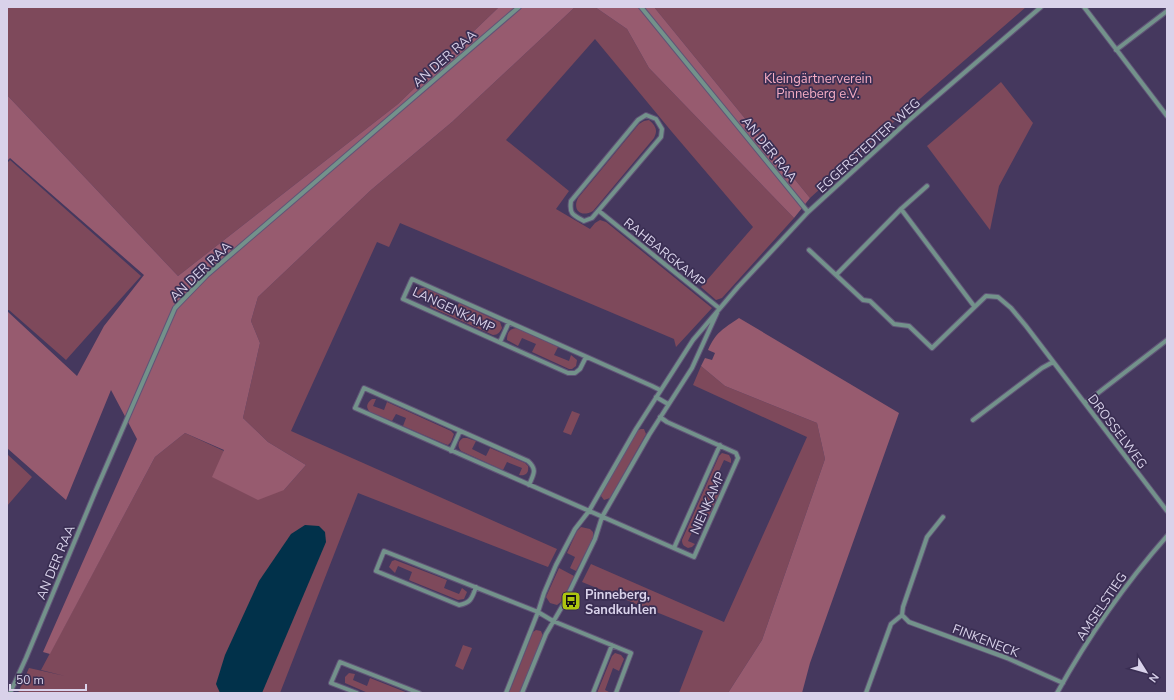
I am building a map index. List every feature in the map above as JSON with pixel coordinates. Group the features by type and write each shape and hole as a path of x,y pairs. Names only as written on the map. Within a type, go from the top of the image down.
{"street":[{"name":"AN DER RAA","path":"10,693 175,308 207,275 519,7"},
{"name":"AN DER RAA","path":"641,7 808,212"},
{"name":"EGGERSTEDTER WEG","path":"506,693 544,593 556,565 575,529 589,511 660,390 693,340 719,308 808,212 908,121 1041,7"},
{"path":"1084,7 1167,116"},
{"path":"1116,50 1167,11"},
{"path":"646,115 656,119 662,129 661,136 599,211 592,218 584,221 574,216 570,209 571,201 638,120 646,115"},
{"path":"836,275 901,209 927,186"},
{"path":"901,209 974,306"},
{"name":"RAHBARGKAMP","path":"599,211 719,308"},
{"name":"DROSSELWEG","path":"809,250 863,300 870,301 894,324 909,326 932,348 986,296 998,297 1011,308 1167,511"},
{"name":"LANGENKAMP","path":"586,357 580,369 575,373 568,373 403,299 412,278 660,390"},
{"name":"EGGERSTEDTER WEG","path":"522,693 546,634 563,605 595,539 602,516 660,417 692,368 719,308"},
{"name":"LANGENKAMP","path":"500,342 509,322"},
{"path":"1085,403 1167,340"},
{"path":"973,420 1042,368 1053,362"},
{"path":"529,485 534,472 533,466 528,461 364,388 355,408 529,485 602,516"},
{"path":"656,397 668,404"},
{"name":"NIENKAMP","path":"602,516 694,557 738,458 736,453 667,422 660,417"},
{"path":"452,451 460,431"},
{"name":"NIENKAMP","path":"674,548 720,445"},
{"path":"866,693 891,624 902,615 903,607 927,537 943,516"},
{"name":"AMSELSTIEG","path":"1057,693 1091,636 1121,592 1167,536"},
{"path":"476,587 472,599 466,604 459,605 376,571 384,551 476,587 538,612 553,621 632,653 616,693"},
{"name":"FINKENECK","path":"902,615 909,622 1007,658 1063,683"},
{"path":"593,693 612,645"},
{"path":"357,693 331,683 340,662 419,693"}],"green space":[{"path":"7,7 499,7 398,104 178,276 7,95"},
{"path":"575,7 595,7 627,29 649,68 794,218 722,298 716,300 701,287 753,227 595,39 506,140 569,191 556,209 590,229 600,220 606,222 712,308 676,347 674,339 400,223 389,247 377,242 291,431 557,549 548,567 358,493 280,693 18,693 29,668 65,676 41,670 155,457 185,433 224,451 213,477 284,490 306,465 268,442 243,418 260,343 251,321 258,297 371,190 452,122"},
{"name":"Kleingärtnerverein Pinneberg e.V.","path":"654,7 1026,7 906,111 810,198"},
{"path":"1001,82 1033,123 999,186 990,230 927,146"},
{"path":"649,120 656,128 654,138 593,211 585,214 579,212 576,206 578,198 639,124"},
{"path":"10,160 141,276 66,360 9,310 7,310 7,163"},
{"path":"421,288 425,288 447,298 444,306 455,311 459,303 500,322 502,328 499,333 493,335 430,307 433,299 422,294 420,300 417,298 417,292"},
{"path":"516,328 558,347 554,355 569,361 571,355 577,360 576,366 569,369 532,352 536,344 522,338 518,346 507,340 507,335 509,332"},
{"path":"701,366 725,386 817,423 825,459 762,640 728,693 679,693 703,631 582,582 591,564 724,622 807,437 693,385"},
{"path":"372,399 376,399 373,406 384,410 387,402 451,431 454,434 451,442 448,445 445,444 403,426 406,418 396,414 392,421 370,412 367,405"},
{"path":"572,411 580,414 571,435 563,432"},
{"path":"644,429 646,434 610,498 604,500 601,493 638,430"},
{"path":"463,438 476,441 472,449 486,456 490,448 525,463 528,466 527,472 524,475 519,475 522,468 507,462 503,470 461,451 459,444"},
{"path":"722,453 729,455 731,463 724,460 714,482 721,485 718,489 721,491 709,519 706,518 704,522 698,519 688,541 695,544 688,548 682,543 682,540 719,456"},
{"path":"7,454 32,477 7,506"},
{"path":"581,527 590,529 593,532 593,538 576,571 570,568 575,557 567,553 577,531"},
{"path":"395,560 447,580 444,588 459,594 462,588 467,592 464,599 458,600 409,580 412,572 398,566 395,573 389,567 392,561"},
{"path":"559,568 574,576 562,601 557,605 550,603 546,597"},
{"path":"536,630 541,631 543,636 520,693 509,693 533,632"},
{"path":"463,645 472,648 463,670 455,666"},
{"path":"615,653 621,655 624,659 619,671 613,668 605,690 611,693 597,693 612,656"},
{"path":"349,673 355,674 353,680 367,686 370,678 408,693 368,693 345,683 345,677"}],"shaded area":[{"path":"499,7 575,7 452,122 371,190 258,297 251,321 260,343 243,418 268,442 306,465 284,490 258,500 212,477 224,450 185,433 155,457 50,654 43,652 137,439 111,390 66,500 7,448 7,311 77,376 104,326 144,275 10,158 7,161 7,95 178,276 398,104"},
{"path":"595,7 654,7 810,198 794,218 649,68 627,29"},
{"path":"739,318 899,413 810,663 802,693 728,693 762,640 825,459 817,423 725,386 701,366 705,358 712,360 715,353 708,350 717,335 724,328"}],"water":[{"path":"305,525 319,526 325,532 326,542 262,693 220,693 216,684 225,655 259,581 291,534"}],"place":[{"name":"Pinneberg, Sandkuhlen","path":"571,601"}]}
